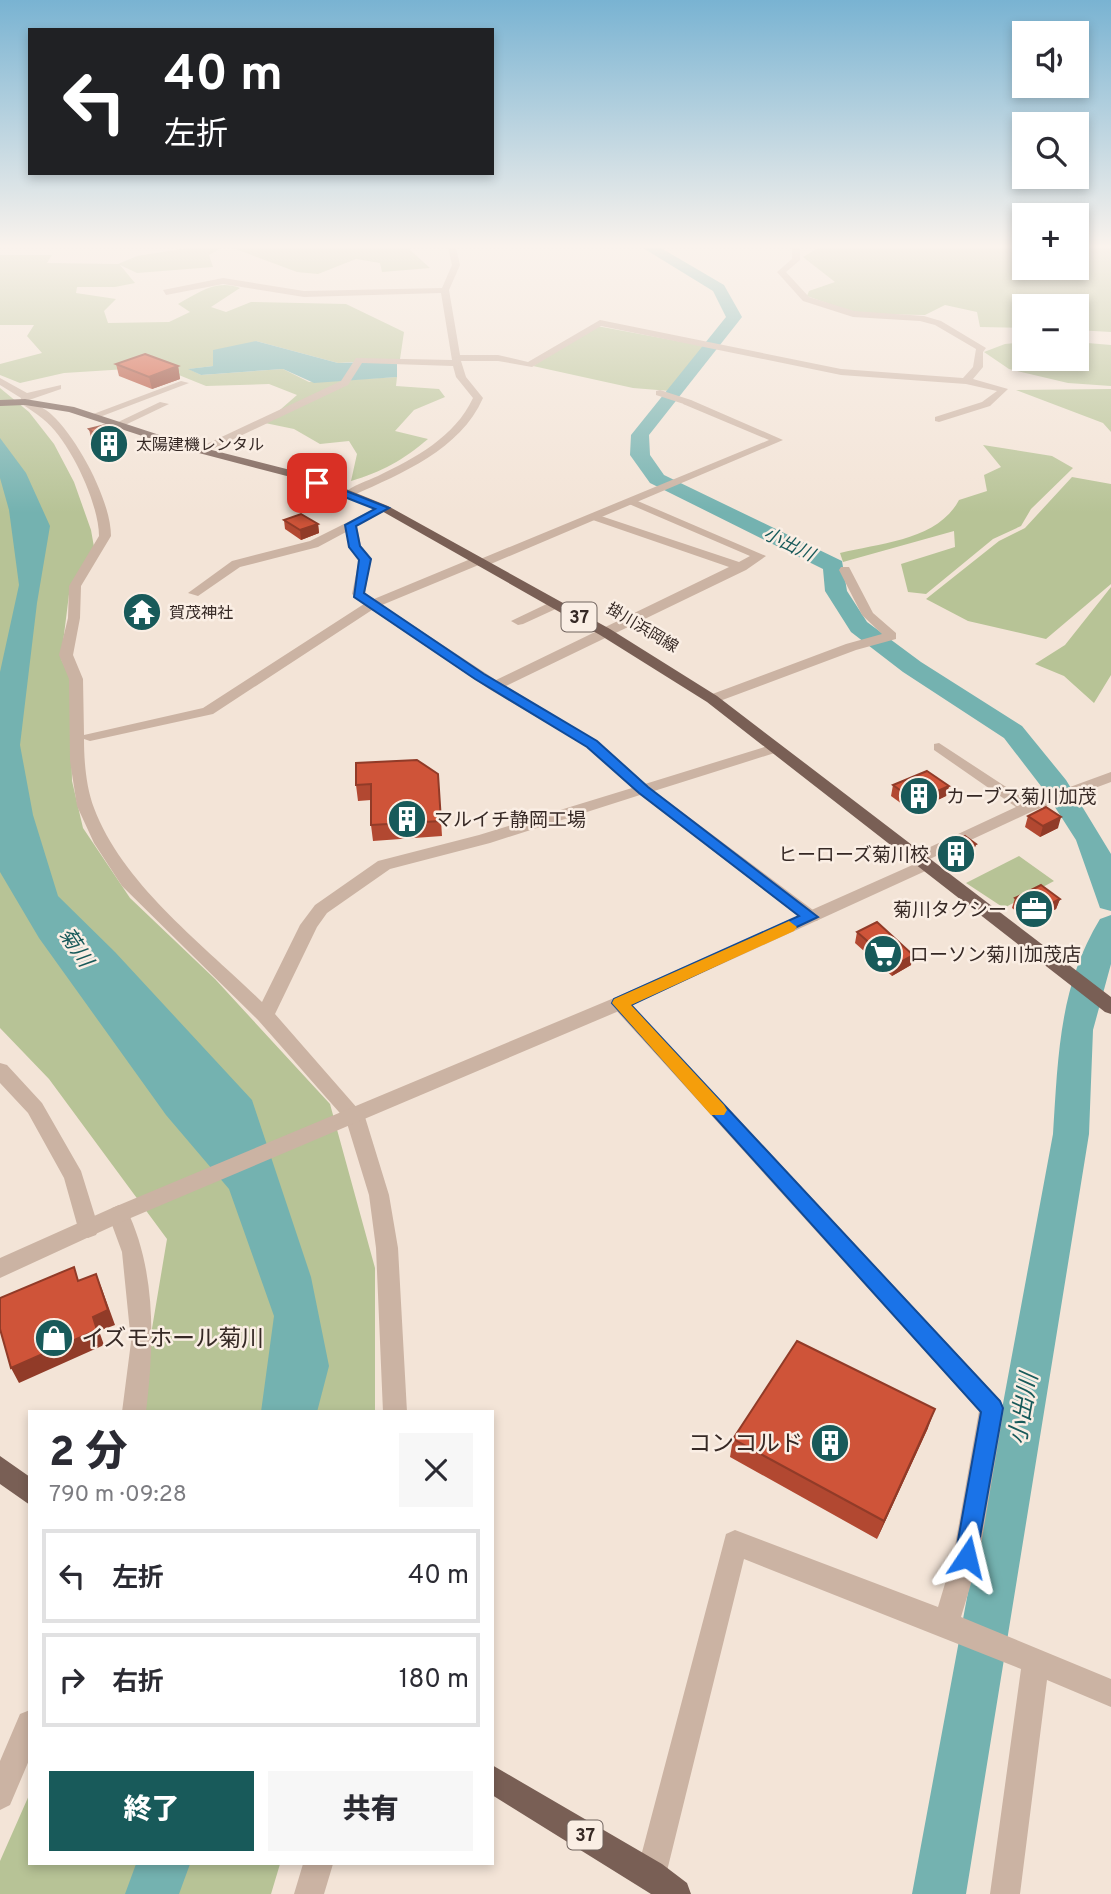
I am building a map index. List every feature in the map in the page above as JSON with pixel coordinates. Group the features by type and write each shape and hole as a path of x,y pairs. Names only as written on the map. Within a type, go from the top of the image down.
{"main road":[{"name":"掛川浜岡線","path":"0,403 24,400 58,404 200,451 350,493 384,508 605,632 712,699 1106,1003"},
{"path":"0,1468 28,1491"},
{"name":"37","path":"494,1780 651,1875 676,1894"}],"street":[{"path":"350,493 427,455 475,410 478,398 461,377 453,336"},
{"path":"200,451 345,383 359,360 458,361 498,358 529,365 577,336"},
{"path":"668,336 841,372 966,381 1003,389 986,404 939,419"},
{"path":"962,336 981,348 978,352 978,368 966,381"},
{"path":"0,381 48,417 69,441 85,470 104,521 105,536 75,586 74,618 66,655 76,679 77,761 85,806 92,825 128,882 265,1015 351,1118 379,1195 387,1248 395,1410"},
{"path":"93,415 184,383"},
{"path":"24,400 58,387"},
{"path":"90,737 208,711 372,605 667,489 778,440 663,394"},
{"path":"119,424 164,404"},
{"path":"494,685 760,556 633,502"},
{"path":"194,593 236,564 314,544 384,508"},
{"path":"594,517 742,567"},
{"path":"351,525 355,547 365,559 358,594 494,685 592,744 643,790 811,917"},
{"path":"712,699 891,636 868,615 845,569"},
{"path":"518,621 555,604"},
{"path":"939,747 1027,808"},
{"path":"265,1015 309,925 321,909 384,865 484,839 776,748"},
{"path":"0,1268 620,1003 811,917 1027,808 1111,777"},
{"path":"620,1003 992,1408 967,1557 946,1624"},
{"path":"0,1070 35,1108 74,1177 88,1229"},
{"path":"127,1212 142,1342 134,1410"},
{"path":"651,1875 735,1543 946,1624 1111,1693"},
{"path":"1005,1894 1035,1662"},
{"path":"0,1795 28,1729"},
{"path":"309,1894 318,1865"}],"green space":[{"path":"27,336 403,336 400,359 338,363 256,341 213,366 189,369 201,375 283,369 309,382 397,377 396,386 439,389 445,397 414,410 395,431 428,439 392,464 351,481 357,454 349,441 320,444 294,429 265,423 297,395 269,384 206,386 159,367 64,373 20,383 0,375 0,364 42,353"},
{"path":"580,336 653,336 704,346 670,391 633,388 533,366"},
{"path":"1012,343 1012,370 984,352"},
{"path":"1089,343 1111,345 1111,386 1068,383 1017,371 1089,371"},
{"path":"0,388 29,412 54,444 74,482 91,530 94,547 70,586 61,659 70,677 72,781 83,828 130,898 215,979 330,1104 375,1268 375,1410 138,1410 167,1239 49,1079 0,1028"},
{"path":"1111,389 1111,432 1103,423 1016,390"},
{"path":"983,445 1052,456 1073,468 1031,509 1021,526 993,539 926,594 908,592 901,564 955,547 954,531 843,562 840,553 923,532 950,513 959,500 987,491 984,475 1001,467"},
{"path":"1072,477 1111,484 1111,584 1046,639 968,621 926,599 999,541 1025,528"},
{"path":"1111,587 1111,675 1094,703 1064,676 1035,664 1065,645"},
{"path":"1019,856 1054,881 1004,908 966,883"},
{"path":"28,1798 28,1865 280,1865 271,1894 0,1894 0,1861"}],"water":[{"path":"256,341 338,363 397,361 397,377 314,383 283,369 201,375 188,369 213,366 213,350"},
{"name":"菊川","path":"0,438 26,473 50,526 37,603 20,745 33,815 58,896 115,952 252,1100 311,1277 329,1366 318,1410 261,1410 274,1316 229,1189 166,1115 39,938 0,872 0,672 19,585 9,510 0,478"},
{"path":"136,1865 190,1865 179,1894 125,1894"}],"building":[{"path":"145,354 178,366 149,377 116,364"},
{"path":"105,425 125,442 109,447 89,429"},
{"path":"301,514 318,524 300,530 284,520"},
{"name":"マルイチ静岡工場","path":"417,760 438,774 441,821 371,825 371,784 356,785 356,763"},
{"path":"927,771 949,786 915,801 893,785"},
{"path":"1046,807 1061,817 1043,826 1028,816"},
{"path":"965,836 976,844 957,853 946,845"},
{"path":"1041,885 1060,899 1034,912 1015,898"},
{"path":"877,922 913,955 895,965 857,932"},
{"name":"イズモホール菊川","path":"74,1267 78,1281 96,1274 108,1310 93,1317 97,1330 11,1368 0,1329 0,1298"},
{"name":"コンコルド","path":"797,1341 935,1409 884,1521 733,1439"}],"waterway":[{"name":"小出川","path":"719,336 640,435 640,455 657,479 834,566 836,591 848,614 859,627 912,667 1013,732 1056,786 1090,840 1102,866 1111,901"},
{"name":"小出川","path":"939,1894 1071,1134 1076,1030 1091,974 1111,926"}],"slow traffic":[{"path":"718,1110 620,1003 789,927"}],"place":[{"name":"太陽建機レンタル","path":"109,444"},
{"name":"賀茂神社","path":"142,612"},
{"name":"カーブス菊川加茂","path":"919,796"},
{"name":"マルイチ静岡工場","path":"407,819"},
{"name":"ヒーローズ菊川校","path":"956,854"},
{"name":"菊川タクシー","path":"1034,909"},
{"name":"ローソン菊川加茂店","path":"883,954"},
{"name":"イズモホール菊川","path":"54,1338"},
{"name":"コンコルド","path":"830,1443"}],"route":[{"path":"317,483 350,493 384,508 351,525 355,547 365,559 358,594 479,676 543,717 592,744 611,764 643,790 811,917 620,1003 992,1408 967,1557"}]}
